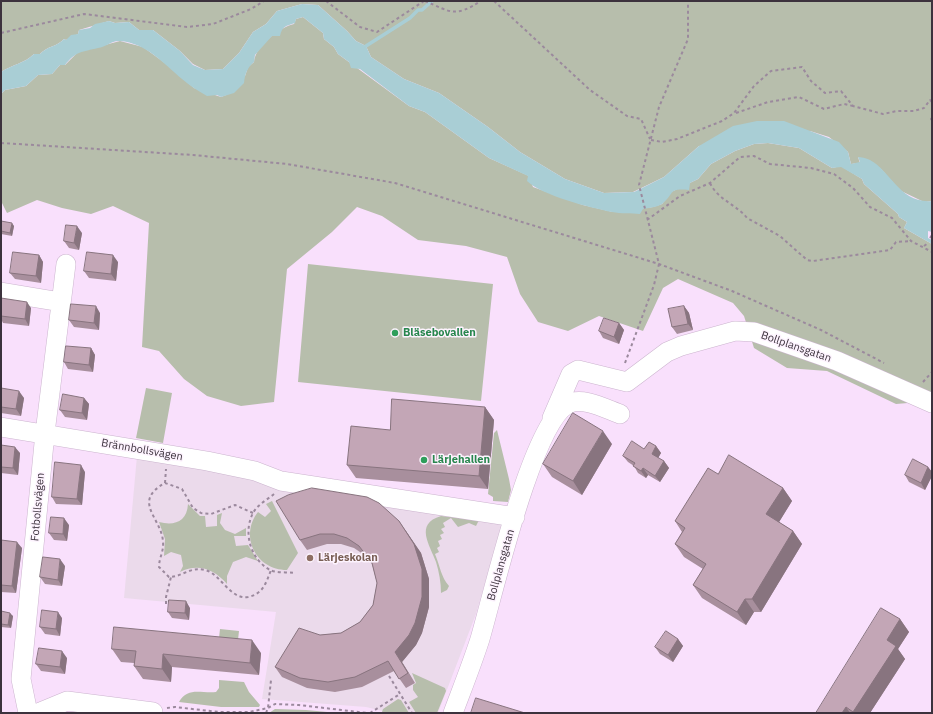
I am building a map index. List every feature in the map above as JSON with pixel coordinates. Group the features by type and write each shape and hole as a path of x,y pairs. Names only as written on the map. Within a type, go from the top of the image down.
{"street":[{"name":"Fotbollsvägen","path":"28,713 21,679 45,433 66,264"},
{"path":"1,292 61,302"},
{"name":"Bollplansgatan","path":"453,713 480,640 531,466 571,374 578,370 627,382 655,360 681,346 723,333 735,331 754,332 929,395"},
{"name":"Bollplansgatan","path":"552,418 568,403 582,401 620,414"},
{"name":"Brännbollsvägen","path":"1,427 134,448 255,470 281,481 515,517"},
{"path":"38,713 67,701 153,712"}],"path":[{"path":"1,33 84,14 187,27 213,24 251,9 264,1"},
{"path":"326,1 360,27 377,32 426,1 444,11 458,13 481,1"},
{"path":"495,1 590,90 627,116 641,119 651,140"},
{"path":"618,381 654,285 659,264 639,185 659,107 688,39 688,1"},
{"path":"734,113 754,86 771,71 802,67 811,81 825,93 841,91 853,106"},
{"path":"651,140 662,142 677,139 722,121 734,113 768,102 799,97 824,109 844,104 883,114 897,110 914,111 924,108 930,100 932,102"},
{"path":"1,143 193,155 264,162 395,183 659,264 732,291 770,306 821,330 889,366"},
{"path":"647,220 680,196 710,184 740,157 754,156 770,164 811,168 834,174 853,188 870,207 892,218 911,241"},
{"path":"710,184 728,204 743,213 747,218 780,236 807,260 813,261 890,250 896,242 911,241 924,246 932,252"},
{"path":"924,246 928,243"},
{"path":"929,395 921,384 932,372"},
{"path":"281,481 274,495 258,507 253,513 248,531 250,543 258,558 271,570 295,573"},
{"path":"253,513 235,505 211,514 201,514 193,508 185,493 177,487 165,483 154,490 149,501 149,510 157,521 162,536 163,549 159,567 163,573 171,577 194,569 204,570 216,576 236,594 244,597 254,596 262,590 271,570"},
{"path":"166,604 166,597 171,577"},
{"path":"389,676 412,713"},
{"path":"266,713 268,708 271,680"},
{"path":"175,707 220,712 249,712 268,708 276,704 299,705 369,713 400,694"}],"shaded area":[{"path":"1,1 932,1 932,201 924,202 899,190 881,169 858,157 860,163 851,164 848,152 829,137 810,131 699,146 664,177 633,192 604,193 565,179 520,152 488,127 439,93 404,79 371,57 366,46 356,41 318,5 302,4 277,11 266,24 253,32 239,53 223,69 205,70 193,64 180,51 153,30 139,30 129,22 115,23 109,21 79,30 78,34 66,40 64,39 40,54 34,54 27,60 1,72"},
{"path":"302,4 318,5 356,41 366,46 371,57 404,79 439,93 488,127 520,152 565,179 604,193 634,192 664,177 699,146 733,126 757,121 784,121 839,142 848,152 851,164 860,162 858,157 870,160 884,171 904,192 921,201 932,201 932,232 928,231 928,238 932,240 932,244 904,228 907,222 899,217 898,214 864,184 862,179 841,167 832,168 799,148 768,143 754,144 735,151 711,164 698,179 690,183 689,190 674,191 662,204 643,209 640,214 619,213 603,210 555,196 543,191 527,181 528,176 489,158 425,112 409,106 360,69 351,68 349,62 338,54 334,47 324,39 323,33 303,17 296,19 295,23 285,27 280,36 272,36 255,55 254,62 247,71 244,83 234,93 221,97 217,95 207,96 197,90 154,55 138,46 120,41 80,53 73,57 65,65 60,65 52,74 38,75 26,86 5,90 1,94 1,72 27,60 34,54 40,54 64,39 66,40 71,35 78,34 79,30 90,28 95,24 109,21 115,23 129,22 139,30 153,30 180,51 193,65 205,70 223,69 239,53 253,32 266,24 277,11"},
{"path":"303,17 323,33 324,39 334,47 338,54 409,106 425,112 489,158 529,176 533,187 583,205 613,212 653,207 662,204 671,192 698,179 711,164 735,151 754,144 768,143 799,148 832,168 841,166 862,179 864,184 898,214 899,217 907,222 904,228 932,244 932,401 896,404 827,371 787,368 754,348 744,316 733,303 678,279 663,288 643,331 599,316 568,331 538,322 520,294 507,257 466,246 418,240 382,216 357,207 332,232 287,269 274,402 241,406 207,396 184,379 159,351 142,347 149,223 113,206 91,214 62,208 37,200 7,213 1,201 1,94 5,90 26,86 38,75 52,74 60,65 65,65 78,52 120,41 143,47 169,66 194,88 221,97 226,95 245,76 248,67 254,62 255,56 269,38 282,29 294,24 296,19"},
{"name":"Bläsebovallen","path":"308,264 493,284 481,401 298,382"},
{"path":"146,388 172,393 163,443 136,438"},
{"path":"497,430 511,490 508,502 493,501 493,497 488,494 494,433"},
{"name":"Lärjeskolan","path":"137,456 504,518 476,614 438,713 391,713 366,707 262,699 276,612 124,598"},
{"path":"272,501 298,553 287,570 276,568 259,558 251,541 250,531 253,521 258,512 265,517 271,511 266,504"},
{"path":"188,504 200,516 205,516 206,527 217,526 217,515 222,513 220,523 225,530 235,534 246,528 246,536 234,536 236,546 248,545 258,561 246,557 233,562 227,576 227,584 217,575 205,569 193,568 180,572 183,566 181,555 171,552 164,556 165,539 159,522 175,523 179,521 185,515"},
{"path":"441,516 479,520 476,526 469,523 458,527 451,518 443,523 445,527 441,529 444,533 440,535 442,539 438,541 440,546 437,548 439,552 435,554 442,575 449,586 447,590 441,593 438,570 426,536 426,530 428,524"},
{"path":"220,629 239,631 238,640 219,638"},
{"path":"412,673 445,688 446,691 437,713 416,713 409,702 418,697 413,690 413,685 416,683"},
{"path":"219,680 244,682 249,692 260,705 259,707 221,707 179,702 183,697 191,692 216,692 219,688"},
{"path":"398,699 401,700 409,713 382,712 383,709"},
{"path":"275,709 306,710 338,713 269,713"}],"building":[{"path":"1,221 12,223 10,233 1,231"},
{"path":"66,225 77,226 74,243 64,241"},
{"path":"13,252 39,255 36,276 10,273"},
{"path":"87,252 113,255 111,274 84,271"},
{"path":"1,298 27,302 25,319 1,316"},
{"path":"71,304 96,306 94,323 69,320"},
{"path":"684,306 688,324 672,327 668,309"},
{"path":"604,318 619,323 614,337 599,331"},
{"path":"66,346 91,348 89,365 64,362"},
{"path":"1,388 19,391 16,409 1,407"},
{"path":"63,394 84,398 82,413 60,410"},
{"name":"Lärjehallen","path":"392,399 485,407 479,476 347,465 351,426 390,430"},
{"path":"573,413 603,431 573,481 543,464"},
{"path":"632,441 644,449 649,442 656,446 652,454 664,461 655,476 643,468 641,471 633,466 635,463 623,456"},
{"path":"1,445 15,447 13,468 1,467"},
{"path":"729,455 783,488 766,514 793,531 752,599 745,599 737,612 693,585 706,564 675,544 685,528 675,521 708,468 718,474"},
{"path":"913,459 928,467 921,483 905,475"},
{"path":"55,462 81,465 77,499 52,497"},
{"path":"312,488 367,497 379,503 399,521 414,544 422,569 422,597 415,623 409,635 395,652 408,673 399,679 388,661 355,677 328,682 300,678 275,667 299,628 320,635 341,633 360,622 373,605 377,583 372,563 359,546 347,538 334,534 320,534 300,540 276,501 288,495"},
{"path":"51,517 64,518 63,534 49,533"},
{"path":"1,540 17,542 12,586 1,585"},
{"path":"43,557 60,559 58,580 40,577"},
{"path":"169,600 186,601 185,613 168,612"},
{"path":"881,608 900,619 887,640 896,646 853,712 846,707 842,713 816,713"},
{"path":"42,610 58,612 56,629 40,627"},
{"path":"1,611 10,613 8,625 1,624"},
{"path":"114,627 252,640 250,663 163,654 162,669 134,666 136,651 112,649"},
{"path":"666,631 678,639 668,655 655,647"},
{"path":"39,648 62,651 60,667 36,664"},
{"path":"476,698 525,713 471,713"}],"waterway":[{"path":"366,46 410,18 418,10 422,10 432,1"}],"place":[{"name":"Bläsebovallen","path":"395,333"},
{"name":"Lärjehallen","path":"424,460"},
{"name":"Lärjeskolan","path":"310,558"}]}
